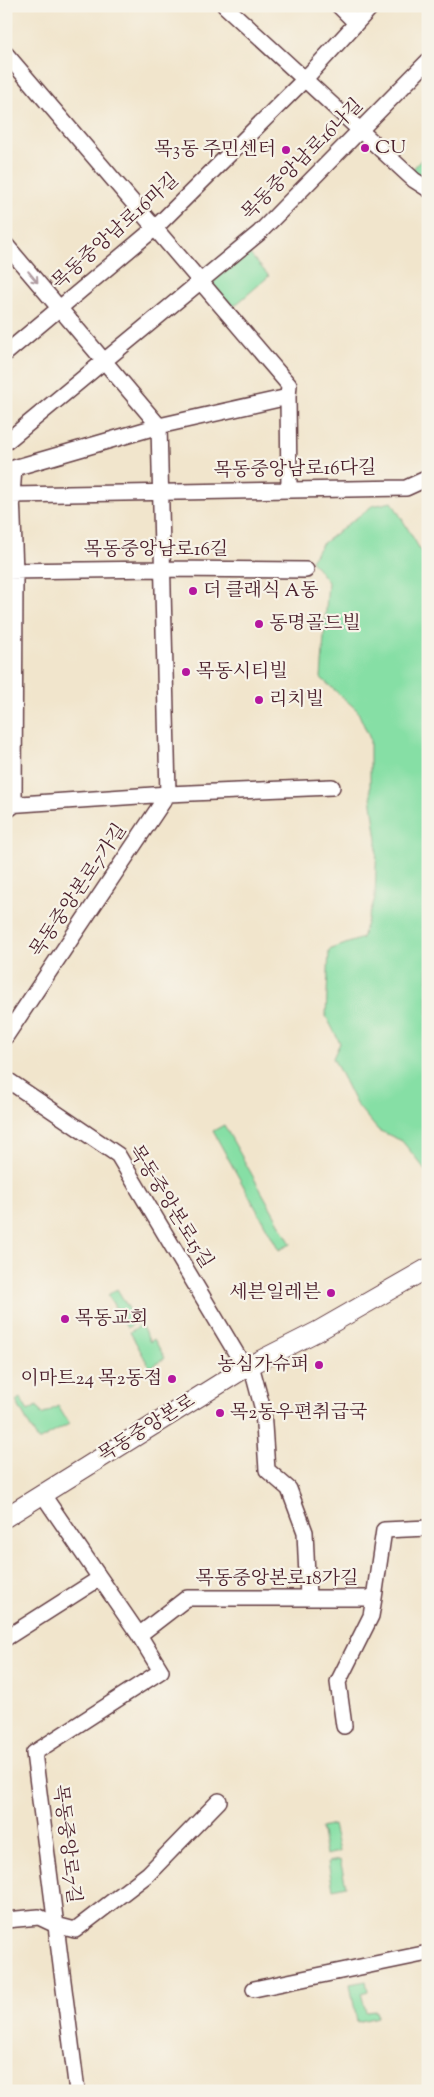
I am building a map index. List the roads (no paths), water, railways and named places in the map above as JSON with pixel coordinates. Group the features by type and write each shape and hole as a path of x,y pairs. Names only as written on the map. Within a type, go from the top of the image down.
{"street":[{"path":"225,6 414,180 428,189"},
{"path":"338,6 356,23"},
{"name":"목동중앙남로16마길","path":"6,353 155,228 305,79 372,6"},
{"path":"6,54 290,385 288,397 289,489"},
{"name":"목동중앙남로16나길","path":"6,442 259,233 362,131 428,61"},
{"path":"6,245 159,426 168,794"},
{"path":"9,807 12,495 14,468 159,426 288,397"},
{"name":"목동중앙남로16다길","path":"12,495 160,494 289,489 406,488 428,478"},
{"name":"목동중앙남로16길","path":"11,571 306,570"},
{"name":"목동중앙본로7가길","path":"9,807 168,794 332,787"},
{"name":"목동중앙본로7가길","path":"6,1036 168,794"},
{"name":"목동중앙본로15길","path":"6,1079 118,1155 248,1367"},
{"name":"목동중앙본로","path":"6,1517 44,1495 171,1412 248,1367 318,1331 428,1268"},
{"path":"248,1367 263,1410 266,1470 289,1488 305,1532 308,1598"},
{"path":"44,1495 140,1635"},
{"name":"목동중앙본로18가길","path":"140,1635 187,1598 374,1598 384,1530 428,1528"},
{"path":"6,1638 100,1578"},
{"path":"344,1726 338,1682 371,1616 374,1598"},
{"name":"목동중앙로7길","path":"77,2091 34,1753 161,1671 140,1635"},
{"path":"6,1920 39,1917 56,1925 75,1930 113,1903 148,1874 218,1801"},
{"path":"254,1989 428,1953"}],"place":[{"name":"CU","path":"365,148"},
{"name":"목3동 주민센터","path":"286,150"},
{"name":"더 클래식 A동","path":"193,591"},
{"name":"동명골드빌","path":"259,624"},
{"name":"목동시티빌","path":"186,672"},
{"name":"리치빌","path":"259,700"},
{"name":"세븐일레븐","path":"331,1293"},
{"name":"목동교회","path":"65,1319"},
{"name":"농심가슈퍼","path":"319,1365"},
{"name":"이마트24 목2동점","path":"172,1379"},
{"name":"목2동우편취급국","path":"220,1413"}]}
